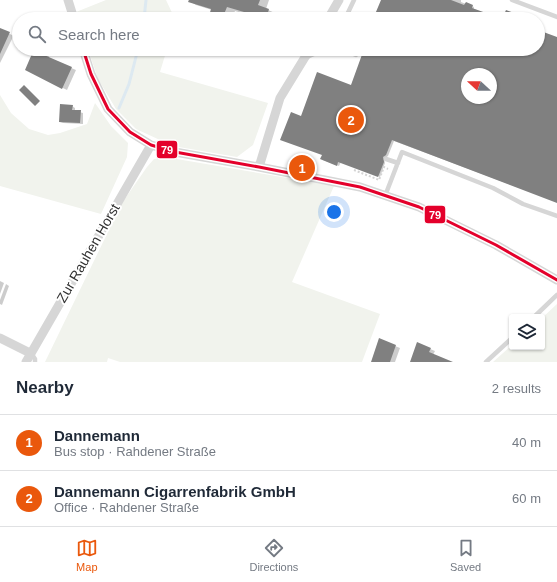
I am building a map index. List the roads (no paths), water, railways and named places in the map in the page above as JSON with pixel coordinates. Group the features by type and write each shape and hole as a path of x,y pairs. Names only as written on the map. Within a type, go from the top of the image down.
{"street":[{"path":"68,0 72,12"},
{"path":"332,12 339,0"},
{"path":"85,56 91,74 108,109 130,132 150,145 175,152 360,187 419,208 496,245 557,280"},
{"path":"259,167 280,98 304,58"},
{"name":"Zur Rauhen Horst","path":"26,362 150,145"},
{"path":"0,338 30,353"}],"lane":[{"path":"348,12 354,0"},
{"path":"512,0 544,12"},
{"path":"545,12 557,17"},
{"path":"304,58 309,56"},
{"path":"385,196 402,152 493,188 523,204 557,216"},
{"path":"386,159 398,164"},
{"path":"537,314 557,295"},
{"path":"486,362 509,341"},
{"path":"30,353 35,359 35,362"}],"waterway":[{"path":"145,12 146,0"},
{"path":"119,108 129,84 136,56"}],"place":[{"name":"Dannemann Cigarrenfabrik GmbH","path":"351,120"},
{"name":"Dannemann","path":"302,168"}]}
